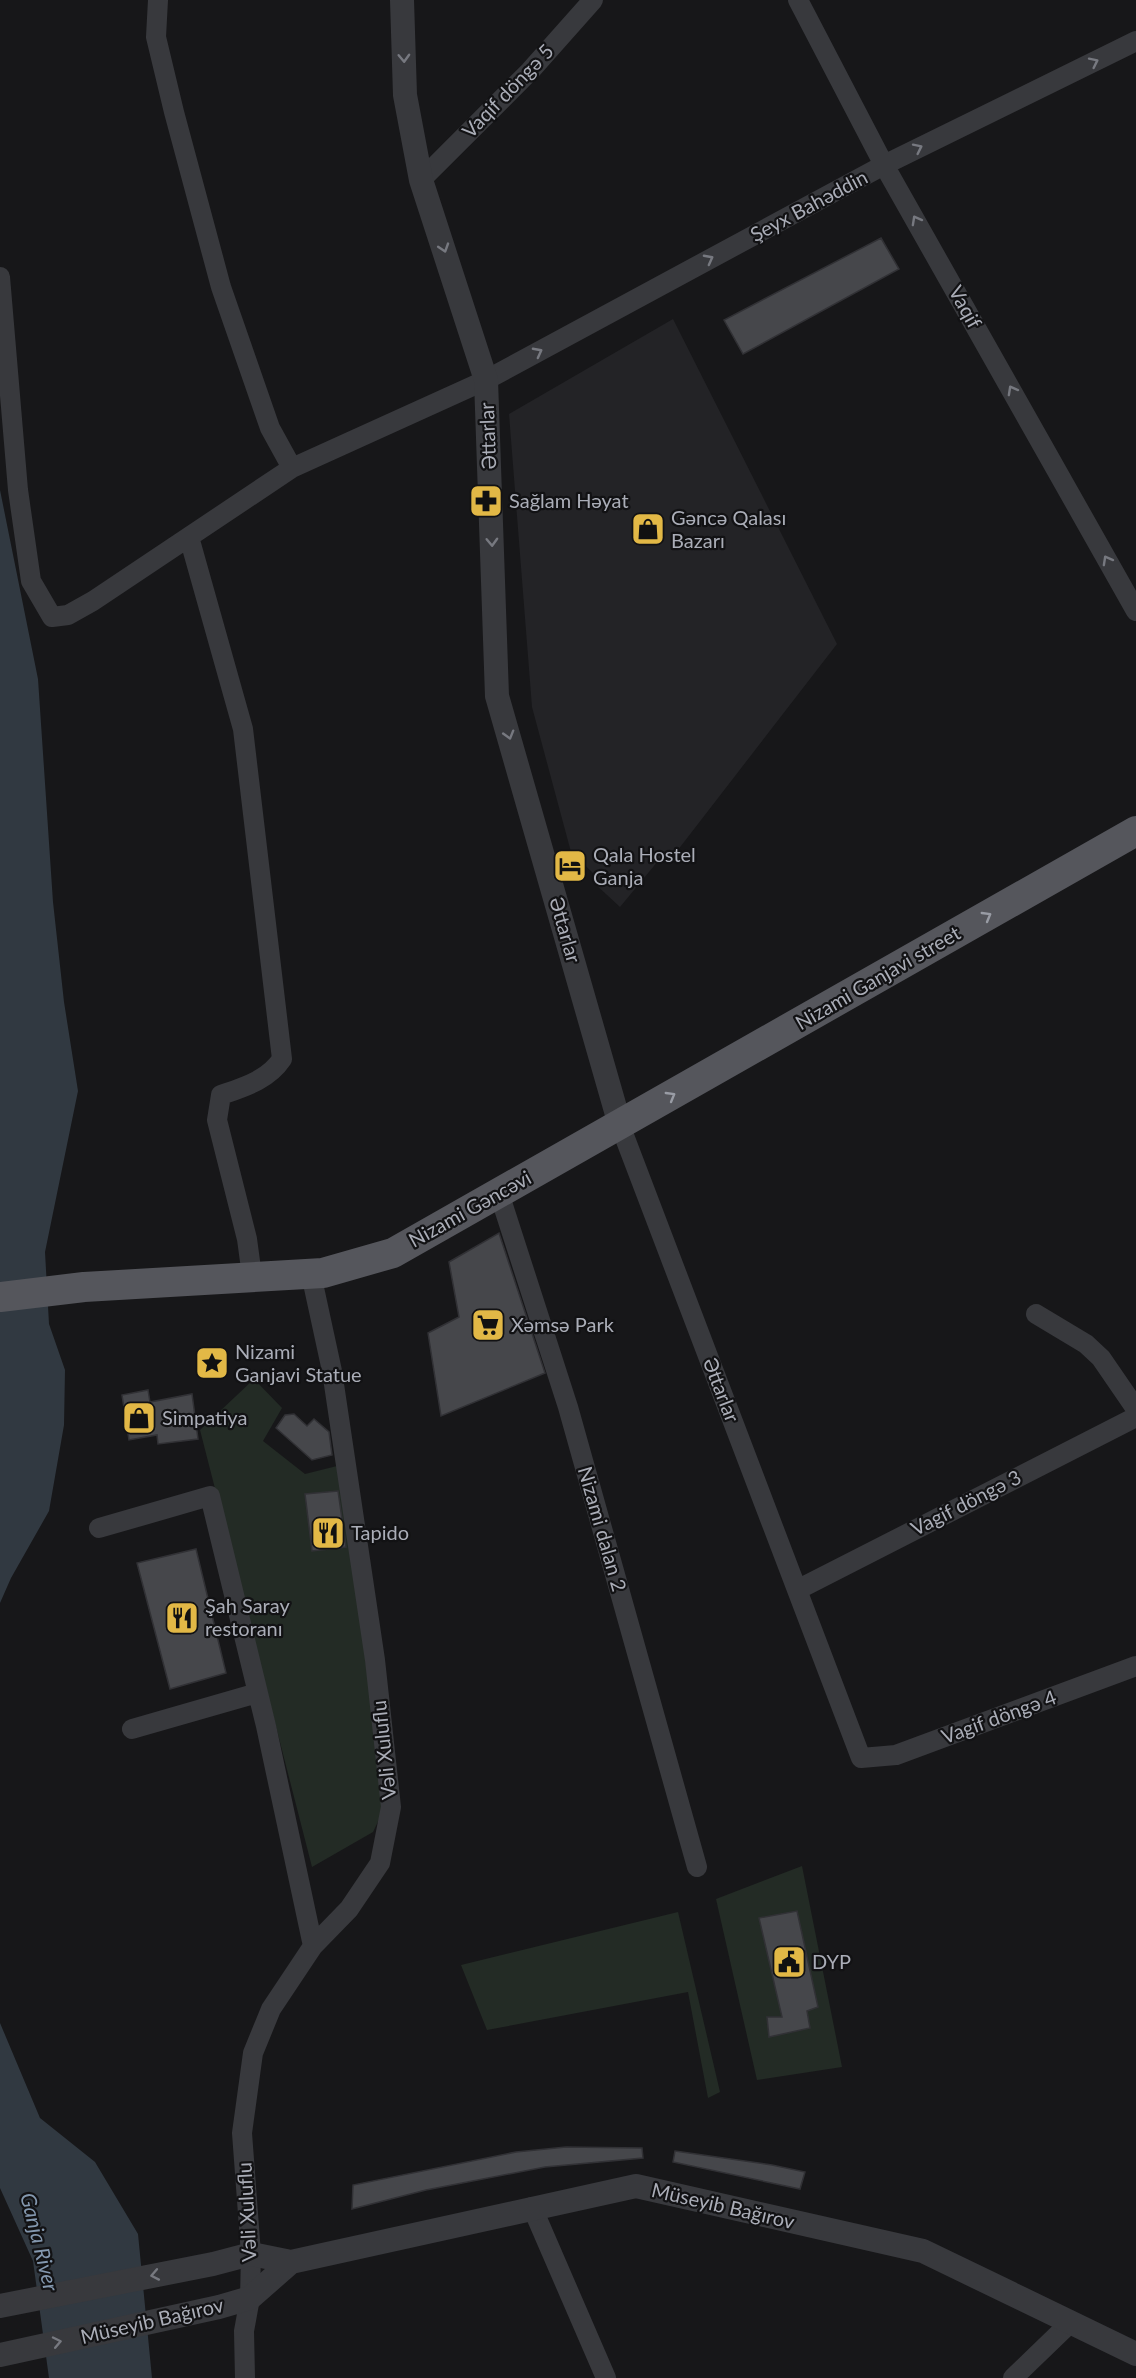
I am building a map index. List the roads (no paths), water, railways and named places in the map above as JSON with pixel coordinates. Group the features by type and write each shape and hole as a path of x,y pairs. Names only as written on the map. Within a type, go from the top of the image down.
{"main road":[{"name":"Nizami Ganjavi street","path":"620,1125 1136,831"},
{"name":"Nizami Gəncəvi","path":"243,1276 263,1278 323,1273 393,1252 620,1125"},
{"path":"0,1297 84,1287 243,1276"}],"street":[{"path":"158,0 156,37 221,287 270,428 292,468"},
{"name":"Əttarlar","path":"402,0 405,95 422,180 486,380 497,696 620,1125 861,1758"},
{"name":"Vaqif döngə 5","path":"422,180 530,71 593,0"},
{"name":"Vaqif","path":"798,0 884,165 1136,611"},
{"name":"Şeyx Bahəddin","path":"0,277 18,490 31,581 52,616 68,615 93,601 292,468 486,380 884,165 1136,41"},
{"path":"189,537 243,729 282,1059 275,1069 250,1085 221,1095 217,1120 247,1239 243,1276"},
{"name":"Nizami dalan 2","path":"499,1193 568,1407 697,1867"},
{"name":"Vəli Xuluflu","path":"245,2378 244,2331 250,2298 251,2254 242,2133 254,2054 271,2009 313,1946 349,1909 380,1863 391,1807 370,1625 332,1371 311,1274"},
{"path":"1036,1314 1086,1344 1101,1358 1136,1409"},
{"name":"Vagif döngə 3","path":"797,1590 1136,1417"},
{"path":"99,1528 210,1496 258,1693 313,1946"},
{"name":"Vagif döngə 4","path":"861,1758 896,1755 1136,1666"},
{"path":"132,1729 258,1693"},
{"name":"Müseyib Bağırov","path":"0,2306 213,2264 251,2254 291,2262 532,2207 636,2186 923,2251 1136,2354"},
{"path":"532,2207 606,2378"},
{"name":"Müseyib Bağırov","path":"0,2355 219,2307 250,2298 291,2262"},
{"path":"1013,2378 1071,2322"}],"water":[{"path":"0,490 38,679 53,902 64,1002 78,1091 45,1252 49,1324 65,1370 64,1425 49,1511 11,1578 0,1603"},
{"name":"Ganja River","path":"0,2023 40,2118 95,2162 138,2234 152,2378 49,2378 33,2261 0,2188"}],"place":[{"name":"Sağlam Həyat","path":"486,501"},
{"name":"Gəncə Qalası Bazarı","path":"648,529"},
{"name":"Qala Hostel Ganja","path":"570,866"},
{"name":"Xəmsə Park","path":"488,1325"},
{"name":"Nizami Ganjavi Statue","path":"212,1363"},
{"name":"Simpatiya","path":"139,1418"},
{"name":"Tapido","path":"328,1533"},
{"name":"Şah Saray restoranı","path":"182,1618"},
{"name":"DYP","path":"789,1962"}]}
